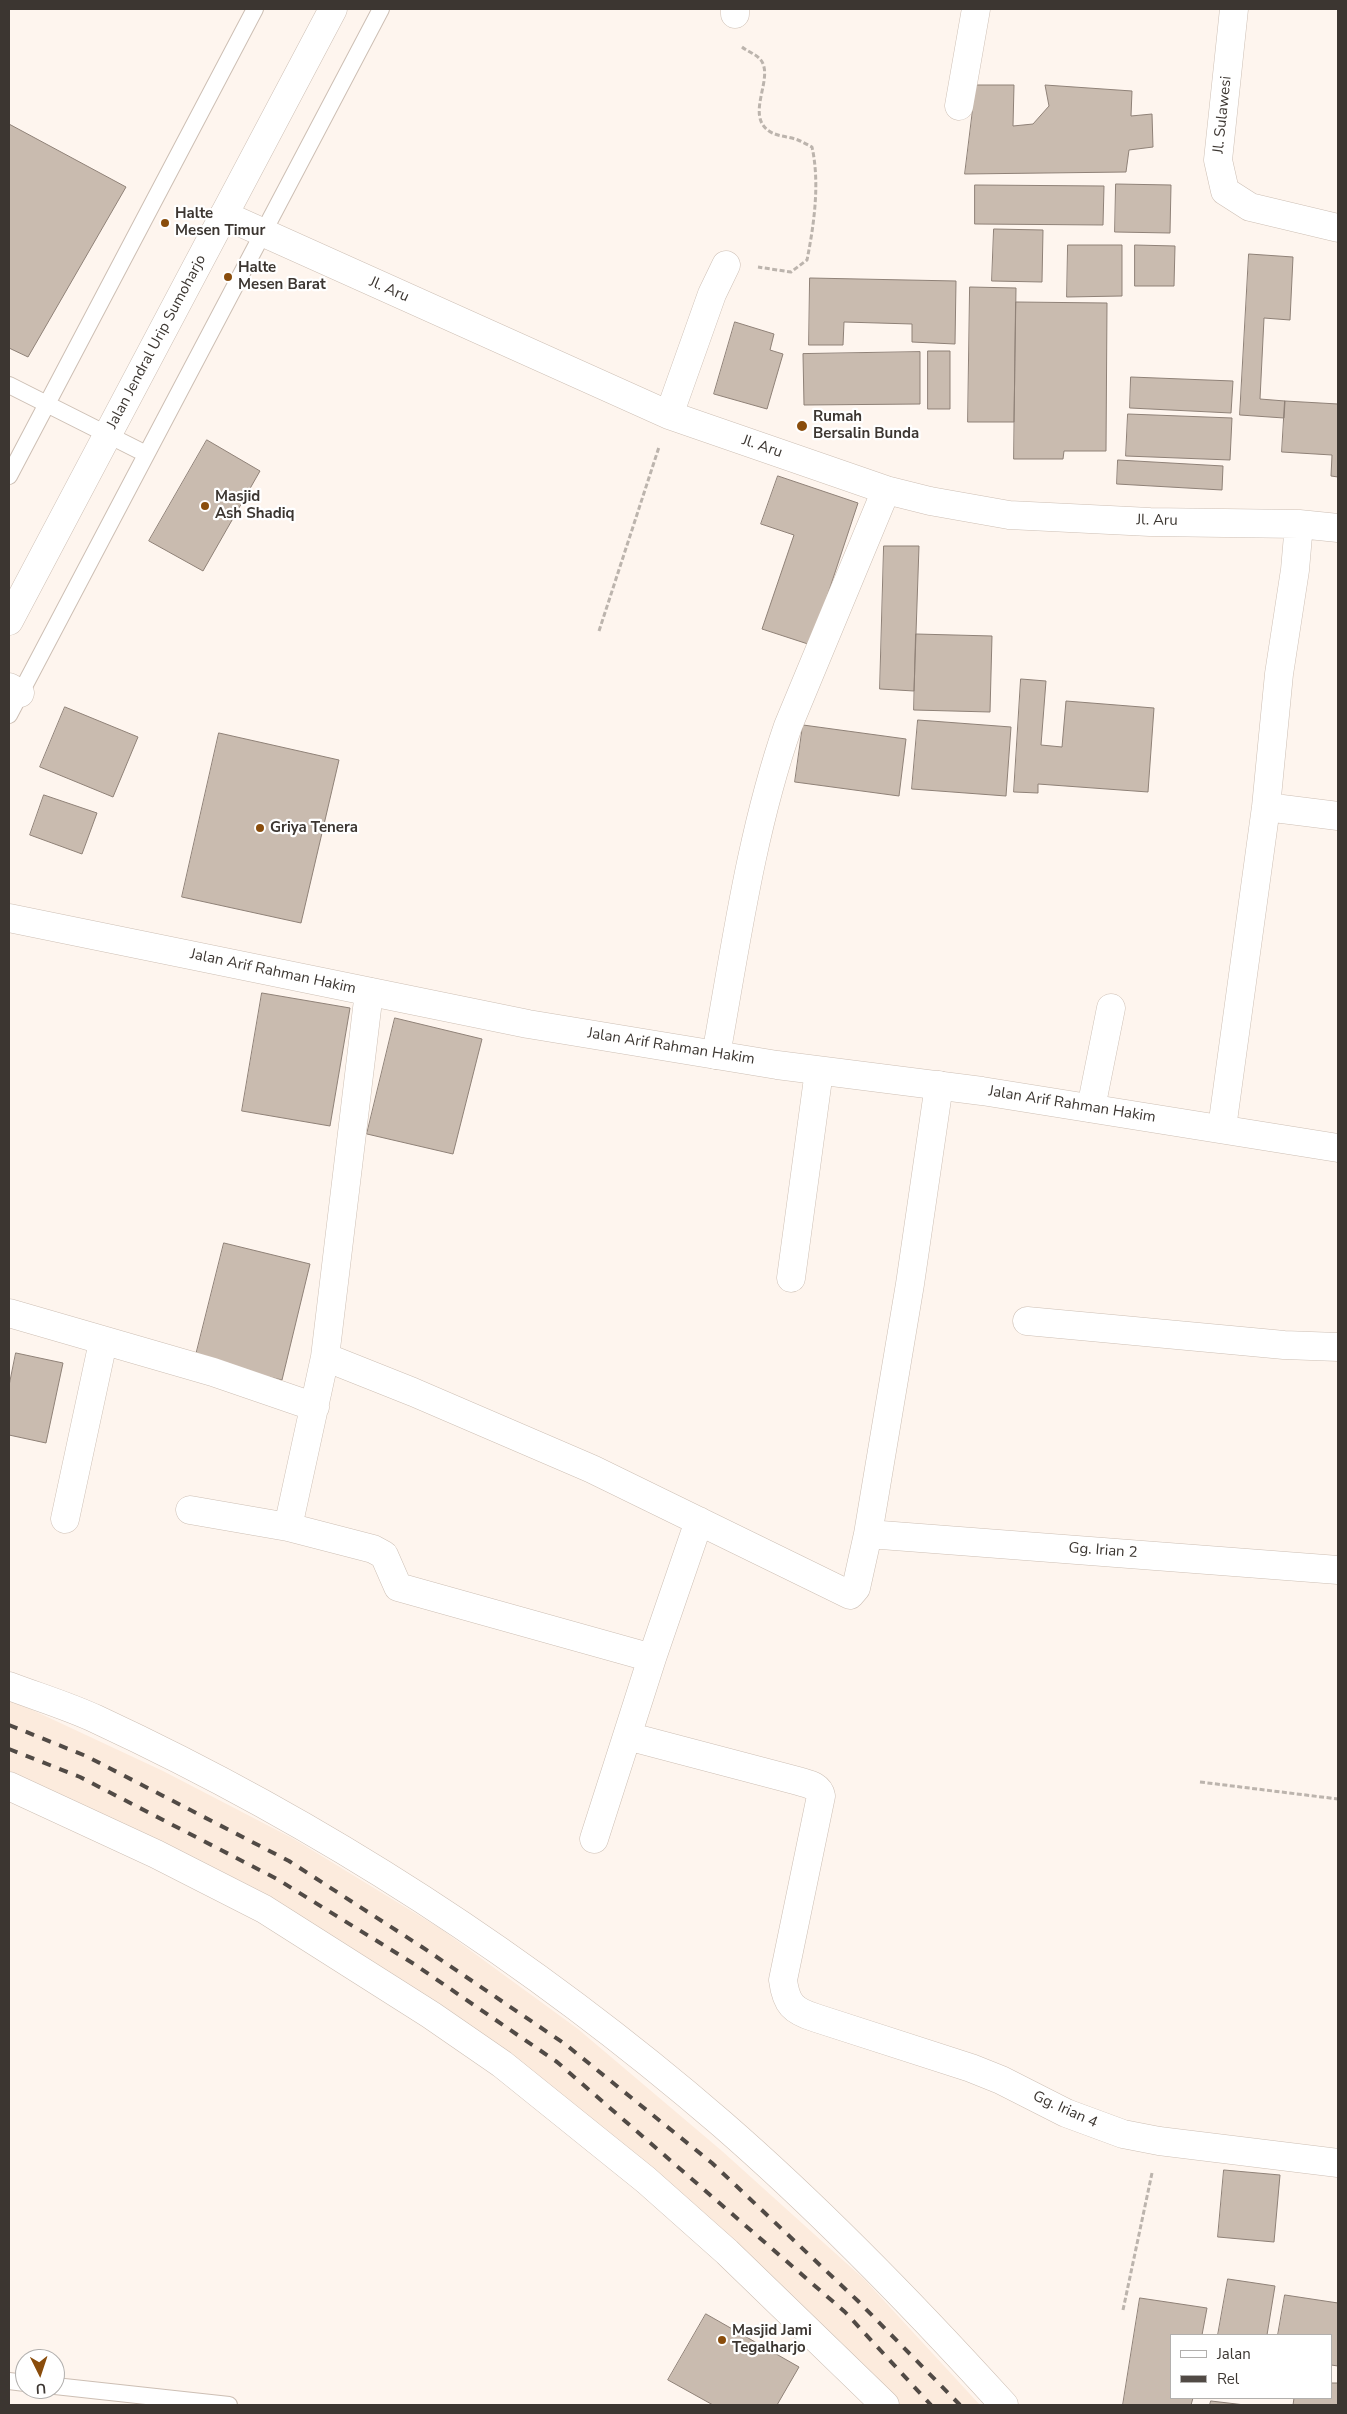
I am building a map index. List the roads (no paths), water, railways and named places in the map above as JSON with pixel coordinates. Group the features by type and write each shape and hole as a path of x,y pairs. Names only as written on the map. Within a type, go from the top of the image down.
{"street":[{"name":"Jalan Jendral Urip Sumoharjo","path":"9,621 333,9"},
{"path":"959,106 976,9"},
{"name":"Jl. Sulawesi","path":"1234,9 1218,160 1225,191 1250,208 1338,228"},
{"name":"Jl. Aru","path":"224,215 669,415 886,490 930,501 1009,515 1150,522 1299,524 1338,528"},
{"path":"669,415 712,294 726,265"},
{"path":"716,1055 752,850 776,761 788,726 886,490"},
{"path":"1222,1128 1266,807 1299,524"},
{"path":"1266,807 1338,816"},
{"name":"Jalan Arif Rahman Hakim","path":"9,918 528,1024 819,1071 939,1085 1222,1128 1338,1148"},
{"path":"288,1527 325,1357 369,992"},
{"path":"1091,1108 1111,1008"},
{"path":"791,1278 819,1071"},
{"path":"325,1357 413,1392 574,1461 845,1594 852,1593 856,1588 868,1534 910,1284 939,1085"},
{"path":"9,1313 103,1342 213,1372 315,1407"},
{"path":"1027,1321 1284,1345 1338,1347"},
{"path":"65,1519 103,1342"},
{"path":"190,1510 288,1527 381,1552 398,1587 652,1658"},
{"path":"594,1839 652,1658 699,1521"},
{"name":"Gg. Irian 2","path":"868,1534 1338,1570"},
{"path":"9,1686 94,1718 238,1790 352,1855 436,1908 520,1966 628,2048 722,2124 836,2230 929,2323 1004,2405"},
{"name":"Gg. Irian 4","path":"627,1736 798,1781 817,1787 820,1791 820,1800 783,1980 785,1996 793,2008 803,2014 963,2065 1001,2080 1066,2113 1123,2134 1159,2141 1338,2162"},
{"path":"9,1786 156,1854 264,1909 423,2009 494,2058 638,2174 727,2252 885,2405"}],"lane":[{"path":"9,476 256,9"},
{"path":"13,698 146,454 381,9"},
{"path":"9,385 146,454"},
{"path":"65,2387 229,2405"}],"railway":[{"path":"9,1725 86,1756 289,1861 422,1947 565,2044 712,2163 858,2301 960,2405"},
{"path":"9,1749 80,1777 277,1879 414,1964 557,2062 845,2312 931,2405"}],"place":[{"name":"Halte Mesen Timur","path":"165,223"},
{"name":"Halte Mesen Barat","path":"228,277"},
{"name":"Rumah Bersalin Bunda","path":"802,426"},
{"name":"Masjid Ash Shadiq","path":"205,506"},
{"name":"Griya Tenera","path":"260,828"},
{"name":"Masjid Jami Tegalharjo","path":"722,2340"}]}
